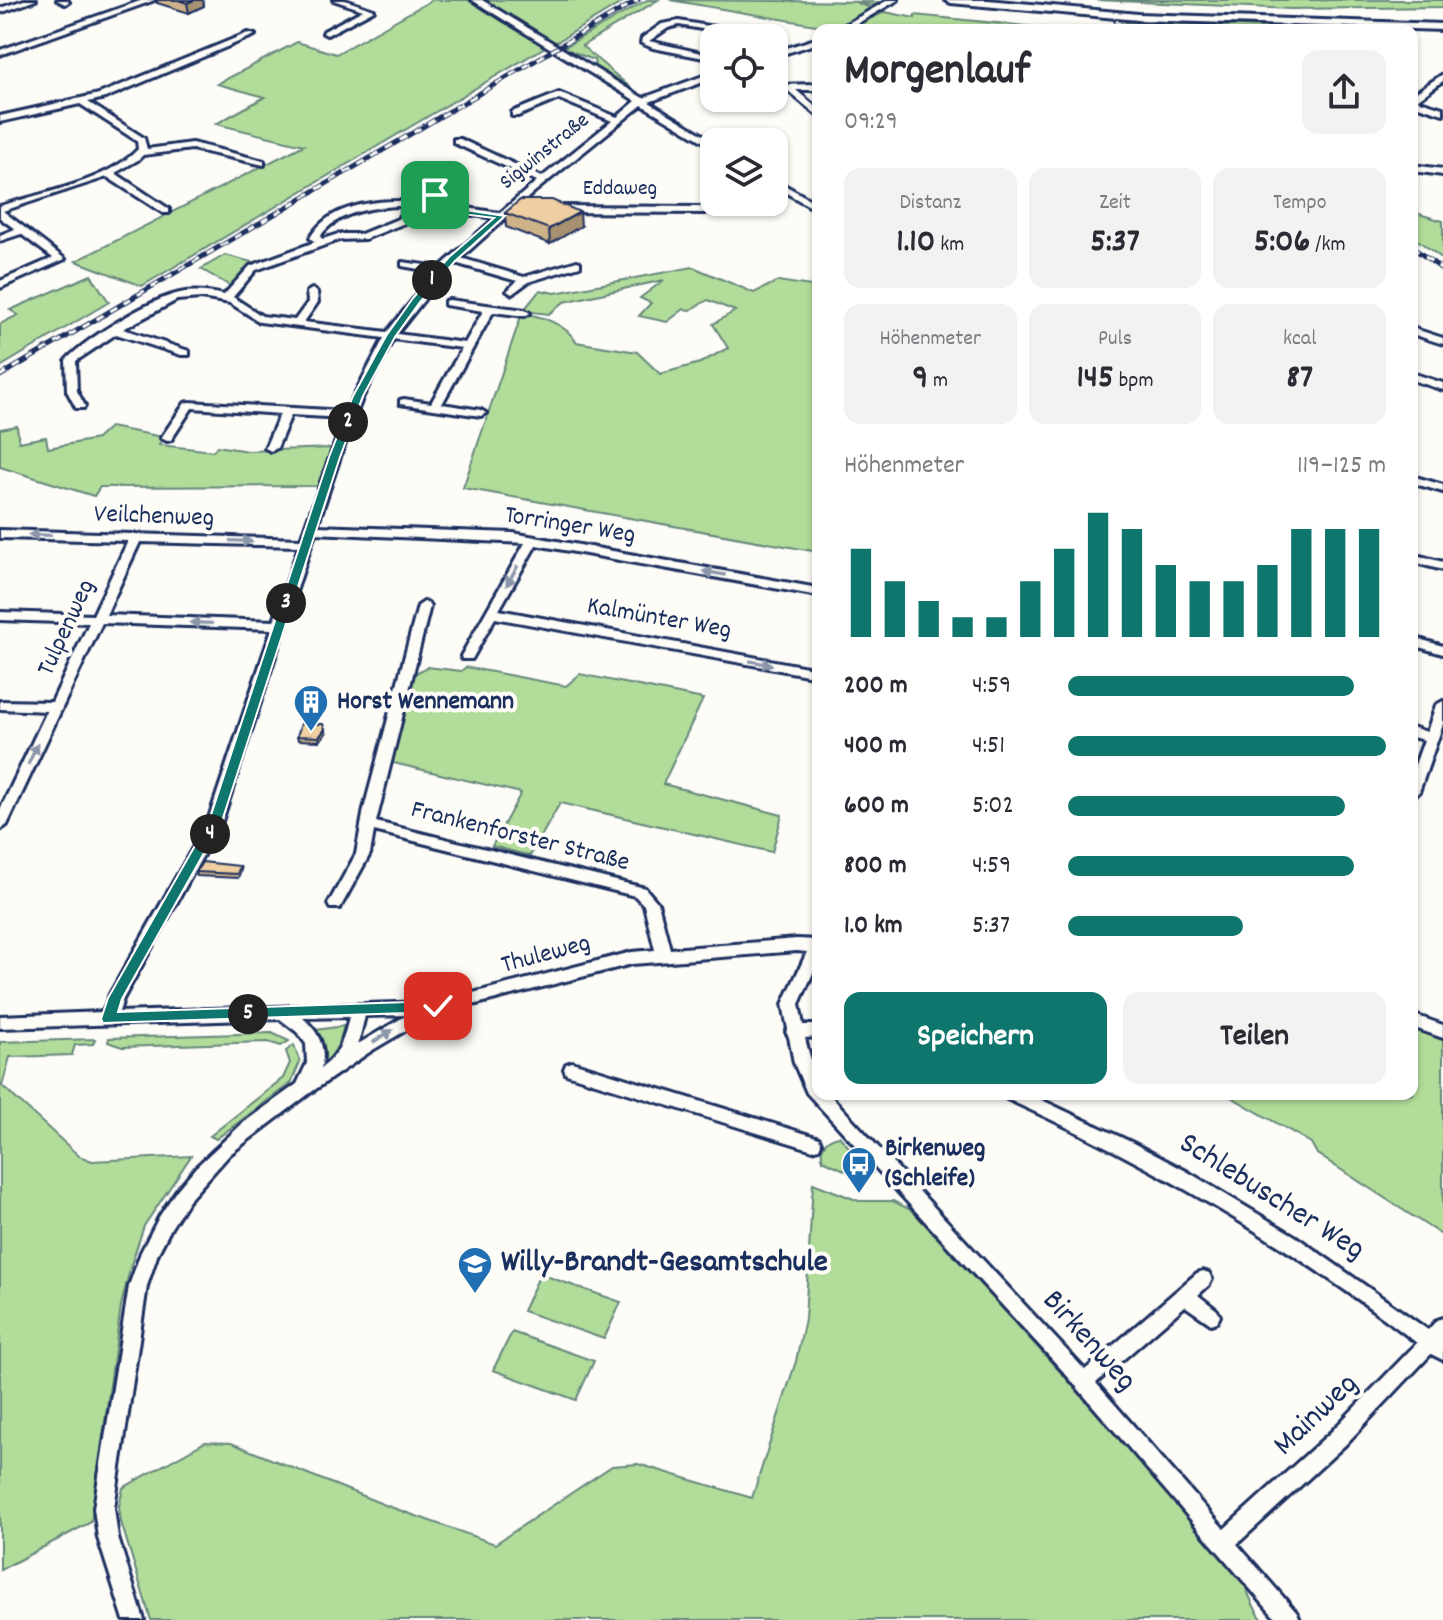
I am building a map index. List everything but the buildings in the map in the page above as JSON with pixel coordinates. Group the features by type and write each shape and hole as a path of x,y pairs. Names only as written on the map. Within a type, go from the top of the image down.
{"highway":[{"path":"951,0 1138,17 1352,24"},
{"path":"1032,0 1201,12 1443,18"},
{"path":"1418,26 1443,27"}],"street":[{"path":"0,11 32,0"},
{"path":"0,53 151,0"},
{"path":"327,33 370,10 337,0"},
{"path":"476,0 700,137"},
{"path":"851,24 894,0"},
{"path":"700,27 679,23 665,26 645,40 648,45 700,55"},
{"path":"0,119 83,102 251,35"},
{"path":"788,51 812,42"},
{"path":"788,47 793,49"},
{"path":"1418,96 1443,77"},
{"path":"642,101 699,80"},
{"path":"790,89 812,87"},
{"path":"790,89 812,108"},
{"path":"515,114 559,96 623,118 656,110"},
{"name":"Sigwinstraße","path":"109,1019 115,998 211,830 351,415 390,336 452,259 642,101"},
{"path":"83,102 137,137 143,144 143,152"},
{"path":"1418,102 1443,111"},
{"path":"1418,110 1425,105"},
{"path":"457,141 544,181"},
{"path":"0,285 60,259 0,211 128,165 143,152 192,146 261,163"},
{"path":"1418,169 1443,172"},
{"path":"108,173 166,211"},
{"path":"426,207 440,187 438,183"},
{"path":"788,192 812,205"},
{"path":"322,243 315,238 317,230 326,223 382,204 501,216"},
{"path":"227,298 253,268 338,237 362,237 402,221 410,206"},
{"path":"510,208 531,209"},
{"name":"Eddaweg","path":"544,209 700,210"},
{"path":"0,238 22,230"},
{"path":"452,259 524,280"},
{"path":"405,264 442,270"},
{"path":"512,291 524,280 577,264"},
{"path":"298,323 313,302 312,292"},
{"path":"80,406 72,391 71,360 175,297 227,298 239,304 249,315 260,319 468,346"},
{"path":"449,303 525,313"},
{"path":"435,406 490,308"},
{"path":"117,331 185,353"},
{"path":"1418,333 1443,341"},
{"path":"1418,378 1443,387"},
{"path":"404,402 481,413"},
{"path":"167,438 189,405 351,415"},
{"path":"271,448 287,411"},
{"path":"1418,481 1443,489"},
{"name":"Torringer Weg","path":"309,536 469,533 533,540 812,591"},
{"name":"Veilchenweg","path":"0,534 136,538 309,536"},
{"name":"Tulpenweg","path":"0,825 4,807 56,707 136,538"},
{"path":"467,656 533,540"},
{"path":"1418,560 1443,566"},
{"name":"Frankenforster Straße","path":"335,904 358,867 424,606"},
{"name":"Kalmünter Weg","path":"492,613 812,672"},
{"path":"0,616 279,625"},
{"path":"1418,643 1443,650"},
{"path":"0,705 56,707"},
{"path":"1418,775 1443,705"},
{"path":"1418,734 1431,738"},
{"name":"Frankenforster Straße","path":"369,825 640,892 651,903 663,953"},
{"name":"Thuleweg","path":"0,1022 438,1006 617,961 663,953 812,946"},
{"name":"Birkenweg","path":"812,958 791,1004 794,1032 812,1086"},
{"path":"134,1620 108,1538 104,1508 135,1301 146,1260 175,1203 210,1161 259,1119 330,1070 394,1029 438,1006"},
{"path":"330,1070 349,1048 358,1011"},
{"path":"280,1012 308,1031 317,1049 316,1064 300,1091"},
{"path":"1418,1022 1443,1032"},
{"path":"794,1032 812,1031"},
{"path":"572,1069 813,1143"},
{"name":"Birkenweg","path":"824,1100 1084,1382 1290,1620"},
{"name":"Schlebuscher Weg","path":"1026,1100 1089,1128 1210,1192 1300,1247 1436,1347"},
{"path":"1084,1382 1203,1279"},
{"path":"1186,1296 1211,1316"},
{"name":"Mainweg","path":"1224,1542 1317,1460 1436,1347 1443,1326"}],"green space":[{"path":"432,0 468,0 545,47 142,286 76,261 304,145 216,124 265,97 217,84 297,42 336,54"},
{"path":"483,0 626,0 555,43"},
{"path":"647,0 658,0 582,46 631,88 595,66 594,60 563,48"},
{"path":"670,0 891,0 880,6 857,3 874,9 842,24 812,24"},
{"path":"1097,0 1443,0 1443,7 1291,9"},
{"path":"885,12 915,18 915,15 1006,24 858,24"},
{"path":"1125,22 1178,24 1128,24"},
{"path":"1418,214 1443,221 1443,259 1418,240"},
{"path":"225,255 252,262 232,287 201,269"},
{"path":"693,267 754,293 778,281 812,286 812,551 463,488 522,313 560,326 576,342 637,352 660,374 700,363 728,348 713,324 735,311 708,300 690,310 684,309 667,322 639,316 651,303 640,298 664,280 564,302 549,314 523,311 540,290 555,293"},
{"path":"91,275 109,302 0,367 0,324 18,315 10,310"},
{"path":"17,426 19,442 46,437 48,448 97,439 110,427 163,437 159,445 213,451 217,446 248,451 331,448 317,486 100,487 94,496 0,467 0,429"},
{"path":"427,667 461,671 466,667 566,686 580,674 703,699 663,784 782,815 772,852 560,803 530,856 492,846 521,793 389,762 414,674"},
{"path":"344,1026 337,1050 319,1069 323,1047 315,1030"},
{"path":"1418,1030 1443,1040 1443,1236 1317,1154 1311,1143 1236,1100 1418,1100"},
{"path":"272,1033 289,1041 281,1046 268,1042 122,1047 108,1042 109,1038"},
{"path":"95,1039 93,1044 75,1045 72,1055 10,1057 2,1086 79,1156 92,1161 191,1156 144,1226 131,1265 121,1306 91,1522 0,1570 0,1042"},
{"path":"294,1045 300,1062 291,1083 216,1139 210,1136 283,1078 290,1063 286,1051"},
{"path":"839,1136 872,1173 859,1177 823,1160 825,1144"},
{"path":"813,1183 859,1201 893,1201 913,1211 1075,1388 1240,1576 1263,1620 151,1620 121,1522 119,1506 123,1488 205,1442 231,1443 385,1505 495,1544 612,1466 638,1464 752,1498 796,1361 805,1319"},
{"path":"540,1274 621,1302 604,1339 523,1311"},
{"path":"512,1332 594,1361 576,1400 493,1370"}],"railway":[{"path":"0,376 638,0"},
{"path":"1116,21 1120,24"},
{"path":"1418,251 1443,270"}],"place":[{"name":"Horst Wennemann","path":"311,733"},
{"name":"Birkenweg (Schleife)","path":"859,1195"},
{"name":"Willy-Brandt-Gesamtschule","path":"475,1295"}],"route":[{"path":"435,195 426,207 501,216 452,259 416,300 390,336 358,396 334,457 215,821 115,998 109,1019 438,1006"}]}
